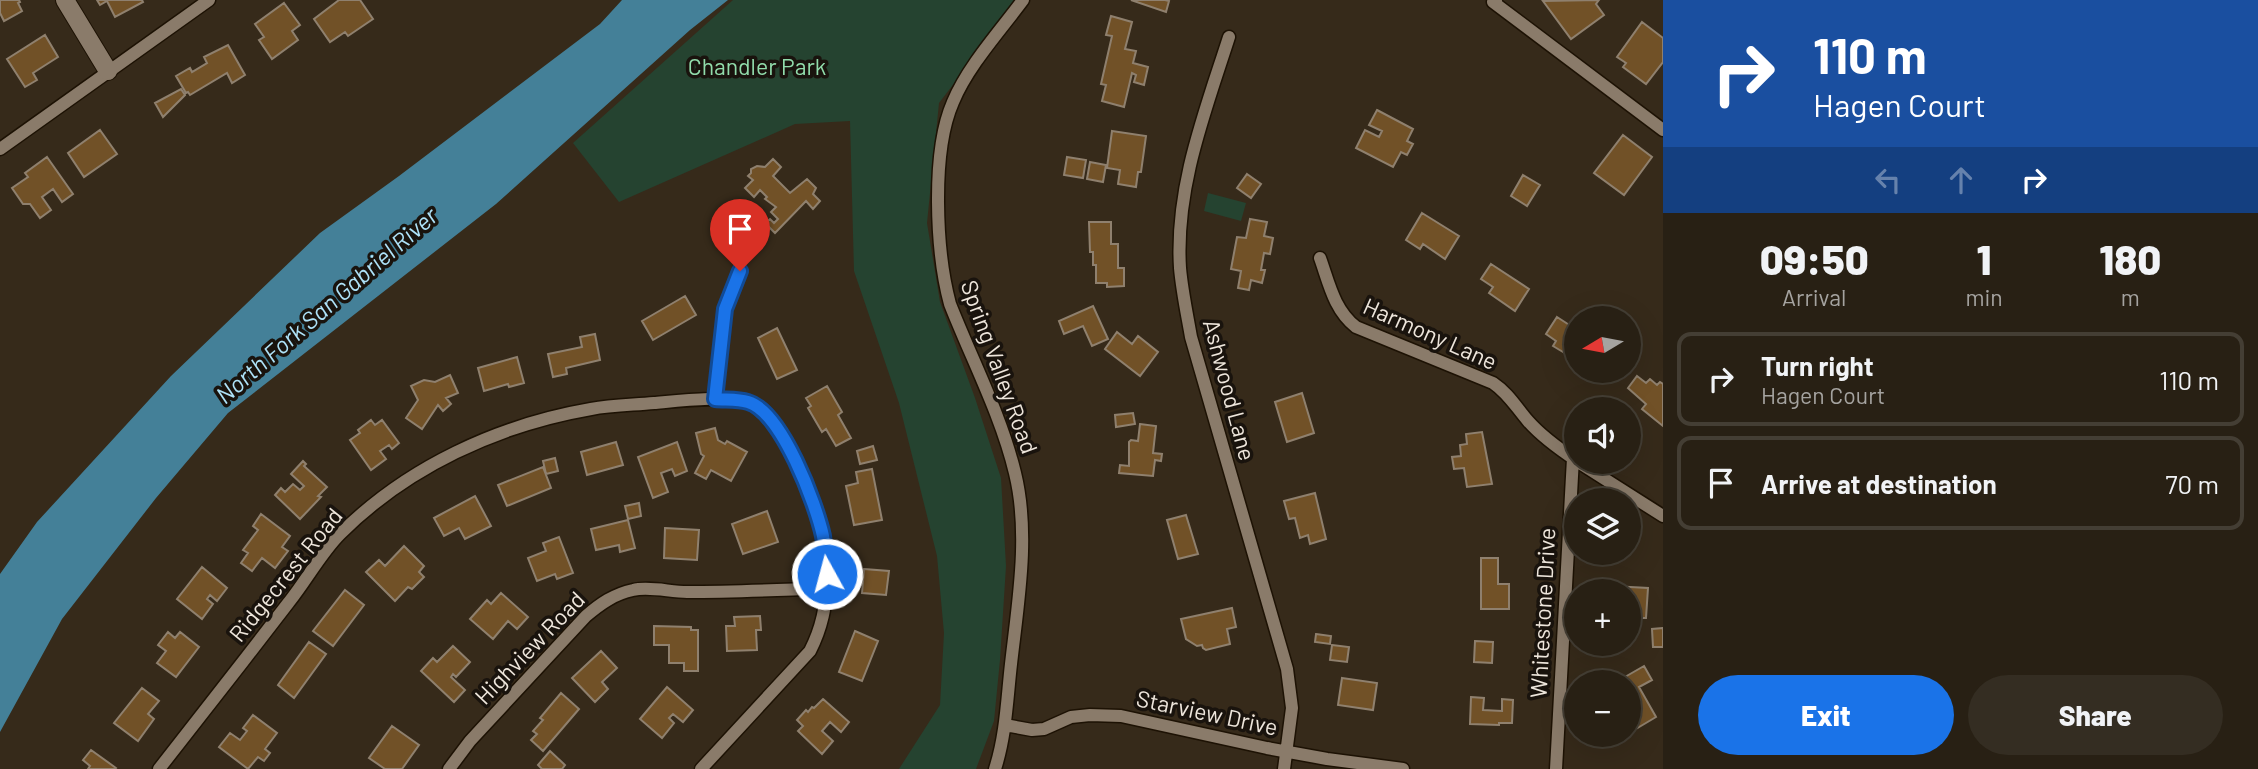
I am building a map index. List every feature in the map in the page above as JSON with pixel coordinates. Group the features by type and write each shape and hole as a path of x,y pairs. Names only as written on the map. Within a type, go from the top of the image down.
{"street":[{"path":"65,0 108,71"},
{"path":"0,149 209,0"},
{"name":"Spring Valley Road","path":"995,769 1005,725 1019,573 1019,499 1010,454 945,286 939,239 939,192 946,121 953,101 1023,0"},
{"path":"1496,0 1493,2 1663,130"},
{"name":"Ashwood Lane","path":"1229,37 1188,175 1182,209 1180,267 1191,337 1287,669 1292,708 1284,769"},
{"name":"Harmony Lane","path":"1320,258 1339,311 1346,320 1356,327 1493,383 1510,396 1542,436 1564,452"},
{"path":"715,399 725,309 740,271"},
{"name":"Ridgecrest Road","path":"159,769 304,583 337,536 376,501 415,474 454,454 525,425 570,413 594,408 715,399 748,402 767,414 778,430 800,469 816,513 825,548 828,589 819,635 810,651 701,769"},
{"name":"Whitestone Drive","path":"1556,769 1575,474"},
{"name":"Harmony Lane","path":"1598,474 1663,516"},
{"name":"Highview Road","path":"449,769 470,741 577,625 603,602 617,595 635,589 745,592 828,589"},
{"name":"Starview Drive","path":"1005,725 1032,730 1044,729 1071,717 1121,716 1286,752 1403,769"}],"green space":[{"name":"Chandler Park","path":"733,0 1018,0 939,103 927,223 940,302 1001,478 1006,566 1000,660 994,721 976,769 899,769 940,705 944,633 937,556 899,403 854,271 850,121 795,124 619,202 573,143"},
{"path":"1208,193 1246,203 1241,221 1204,211"}],"water":[{"name":"North Fork San Gabriel River","path":"622,0 728,0 690,30 496,204 228,413 156,498 62,619 0,732 0,574 37,522 171,376 320,233 600,24"}],"building":[{"path":"0,0 19,0 22,11 4,21 0,13"},
{"path":"97,0 143,2 115,17 107,1 100,5"},
{"path":"339,0 360,0 373,19 348,36 345,32 330,42 314,19"},
{"path":"1131,0 1165,0 1169,1 1166,12"},
{"path":"1599,0 1596,4 1604,15 1571,39 1543,1"},
{"path":"284,3 300,25 292,31 298,40 272,59 259,40 264,37 255,24"},
{"path":"1111,16 1132,22 1125,49 1136,51 1133,63 1148,67 1144,85 1134,82 1136,75 1132,73 1124,107 1102,101 1106,85 1101,84 1112,36 1106,35"},
{"path":"1642,22 1663,38 1663,62 1646,84 1623,67 1626,63 1617,57"},
{"path":"45,35 58,57 33,73 37,80 25,87 7,59"},
{"path":"228,45 245,75 232,83 227,73 190,95 186,93 176,76 190,68 192,72 207,63 204,57"},
{"path":"181,89 185,95 163,117 155,103"},
{"path":"1377,110 1413,129 1407,141 1413,144 1407,155 1401,152 1393,167 1356,148 1365,130 1379,137 1382,131 1369,125"},
{"path":"100,130 117,154 84,177 68,153"},
{"path":"1112,131 1146,136 1136,187 1118,184 1120,170 1107,168"},
{"path":"1623,135 1652,157 1624,195 1594,173"},
{"path":"47,157 73,194 62,202 53,189 42,197 51,210 40,218 30,204 23,204 12,188 28,177 25,173"},
{"path":"1067,157 1086,160 1083,178 1064,175"},
{"path":"773,159 781,167 773,176 790,193 807,179 816,188 813,194 820,201 813,209 806,201 775,233 765,223 770,219 774,223 778,219 771,212 776,207 765,199 767,197 760,190 754,197 745,188 753,180 748,176 751,169 757,166 765,167"},
{"path":"1090,162 1106,165 1103,182 1087,179"},
{"path":"1247,174 1261,184 1251,198 1237,188"},
{"path":"1523,175 1540,185 1527,206 1511,196"},
{"path":"1422,213 1459,236 1445,259 1423,244 1420,249 1406,240"},
{"path":"1250,219 1267,222 1264,236 1273,238 1270,254 1264,253 1261,270 1265,270 1262,283 1251,280 1249,290 1238,288 1241,271 1231,269 1237,237 1246,238"},
{"path":"1089,222 1111,222 1111,244 1118,244 1118,268 1124,268 1124,286 1107,287 1107,283 1096,283 1096,265 1093,265 1093,252 1090,252"},
{"path":"1491,264 1529,289 1515,311 1489,293 1493,287 1481,279"},
{"path":"685,296 696,315 653,340 642,321"},
{"path":"1093,306 1108,339 1092,346 1083,326 1064,334 1059,321"},
{"path":"1557,317 1564,322 1564,353 1553,346 1556,341 1546,334"},
{"path":"777,328 797,370 777,379 758,338"},
{"path":"1117,332 1132,344 1138,336 1158,352 1140,376 1105,349"},
{"path":"595,334 600,360 566,368 567,374 553,377 548,354 582,347 580,337"},
{"path":"517,357 524,383 509,387 508,384 484,391 478,368"},
{"path":"450,375 458,393 446,398 451,404 443,411 438,405 422,429 406,418 418,400 411,386 424,380 435,382"},
{"path":"1650,379 1657,385 1660,382 1663,384 1663,426 1642,409 1646,404 1628,388 1632,383 1642,383 1642,380 1646,383"},
{"path":"827,386 842,412 838,415 851,438 836,446 826,429 822,432 808,408 811,406 806,398"},
{"path":"1302,393 1314,433 1287,442 1275,402"},
{"path":"1133,413 1135,424 1116,427 1115,415"},
{"path":"371,420 375,425 382,420 399,443 392,449 389,445 380,451 386,459 371,470 350,440"},
{"path":"1140,424 1156,426 1153,453 1162,454 1161,461 1155,460 1153,476 1119,473 1120,465 1129,466 1129,442 1138,441"},
{"path":"715,428 718,440 725,444 727,441 747,452 731,481 711,470 706,479 695,473 704,456 701,454 696,433"},
{"path":"1482,432 1492,484 1467,487 1464,468 1454,469 1452,457 1461,456 1460,445 1467,444 1466,434"},
{"path":"616,442 623,465 587,475 581,452"},
{"path":"677,442 687,471 675,476 672,469 661,473 668,492 653,498 638,457"},
{"path":"873,446 877,460 860,464 857,451"},
{"path":"555,458 558,471 546,474 543,461"},
{"path":"303,461 306,464 304,466 327,487 300,519 275,495 281,488 285,492 293,484 300,490 304,486 291,474"},
{"path":"543,467 551,488 507,506 498,485"},
{"path":"872,469 882,520 854,525 846,486 858,483 856,472"},
{"path":"1315,493 1326,539 1310,544 1308,535 1300,538 1295,518 1289,519 1284,501"},
{"path":"475,496 491,526 465,539 459,528 444,536 434,518"},
{"path":"639,503 641,516 628,519 625,506"},
{"path":"767,511 778,542 743,554 732,524"},
{"path":"261,514 290,536 282,547 288,551 275,568 262,558 252,571 241,563 248,553 243,550 258,530 253,526"},
{"path":"1186,515 1198,554 1178,559 1167,520"},
{"path":"628,520 635,548 620,552 619,545 596,550 591,529"},
{"path":"665,528 699,530 697,560 664,558"},
{"path":"559,537 573,573 557,579 555,574 537,581 528,558 546,551 543,543"},
{"path":"404,546 424,566 419,572 424,577 412,589 408,587 395,601 366,572 379,560 385,566"},
{"path":"1481,558 1498,558 1498,584 1509,584 1509,609 1481,609"},
{"path":"202,567 227,588 217,601 210,595 207,599 213,604 202,619 177,599"},
{"path":"864,569 889,571 886,595 862,593"},
{"path":"1641,588 1648,588 1646,618 1641,618"},
{"path":"345,590 364,605 333,646 313,631"},
{"path":"501,593 528,617 517,629 508,621 493,639 470,619 487,600 491,604"},
{"path":"1232,608 1236,627 1227,629 1230,644 1206,650 1202,645 1197,646 1186,639 1181,619"},
{"path":"760,616 761,630 756,630 757,650 727,651 726,626 735,626 734,617"},
{"path":"654,626 691,627 691,630 698,630 698,671 684,671 684,663 669,663 669,645 654,645"},
{"path":"1663,628 1663,647 1653,647 1652,629"},
{"path":"855,631 878,641 862,681 839,672"},
{"path":"168,632 175,638 180,632 199,647 176,677 157,663 166,651 158,645"},
{"path":"1316,634 1331,636 1330,644 1315,642"},
{"path":"1475,641 1493,642 1492,663 1474,662"},
{"path":"309,642 326,654 294,698 278,685"},
{"path":"1332,645 1349,647 1347,662 1330,660"},
{"path":"453,646 470,662 456,677 453,674 451,677 465,690 454,702 421,671 433,658 437,662"},
{"path":"601,651 617,668 602,682 608,689 595,702 572,678"},
{"path":"1644,666 1652,680 1641,686 1641,670 1637,670"},
{"path":"1342,678 1377,683 1373,710 1338,705"},
{"path":"667,687 693,710 683,722 673,714 669,718 674,723 662,738 640,719"},
{"path":"142,688 159,701 148,714 154,719 138,741 114,723"},
{"path":"1641,691 1656,717 1641,726"},
{"path":"561,693 579,709 543,751 531,740 537,734 533,731"},
{"path":"1471,697 1484,698 1483,710 1502,711 1502,699 1513,700 1512,723 1470,724"},
{"path":"823,699 849,722 841,732 830,722 822,731 833,741 822,754 798,731 803,726 797,720 806,710 808,712"},
{"path":"253,715 277,733 265,749 270,753 264,761 258,757 248,769 219,747 230,733 240,740 247,731 243,728"},
{"path":"392,726 419,745 402,769 385,769 369,758"},
{"path":"91,750 116,768 88,769 90,766 83,760"},
{"path":"550,751 565,765 562,769 542,769 538,765"}],"route":[{"path":"740,271 725,309 715,399 748,402 767,414 778,430 800,469 816,513 823,536 827,574"}]}
